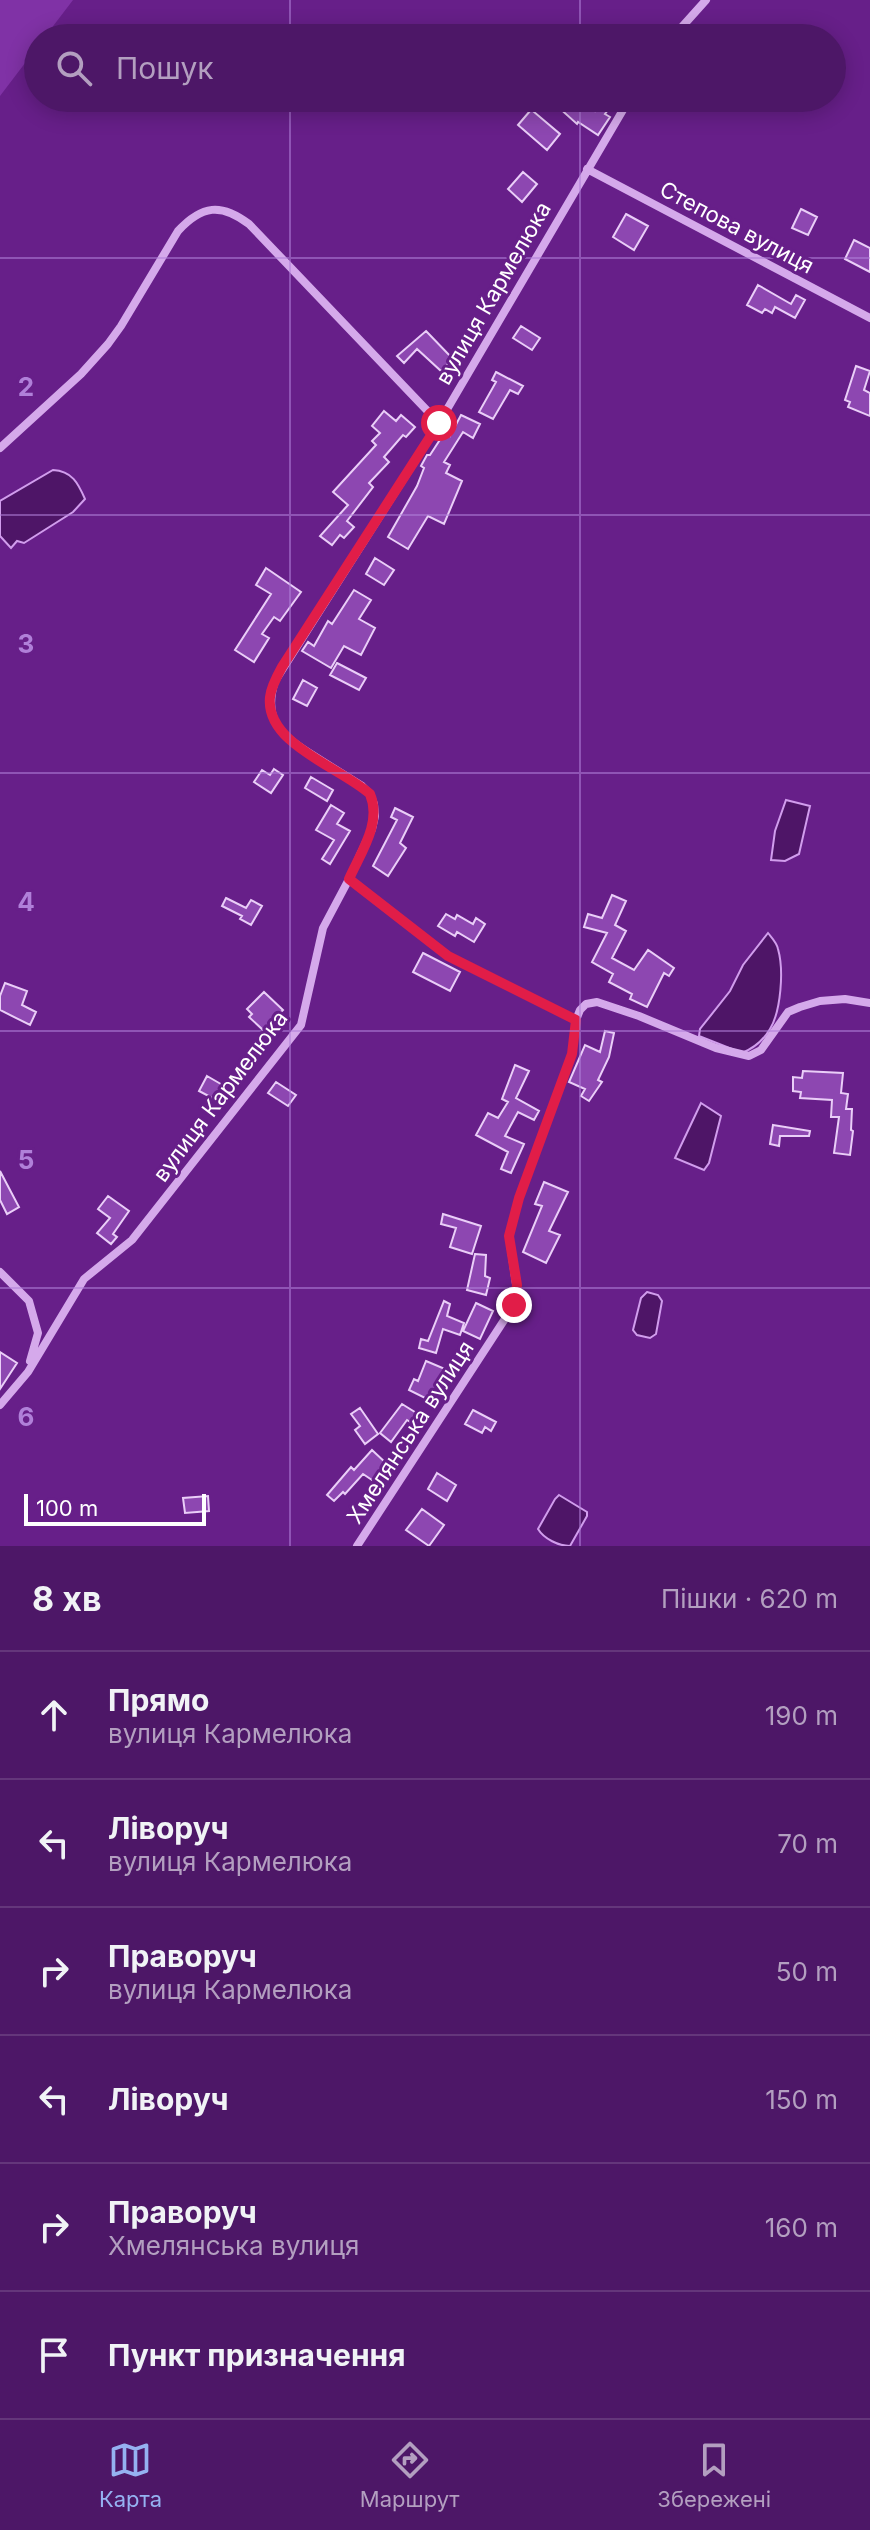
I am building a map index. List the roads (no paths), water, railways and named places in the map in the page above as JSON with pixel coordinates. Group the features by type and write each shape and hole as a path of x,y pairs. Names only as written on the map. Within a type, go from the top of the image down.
{"street":[{"path":"685,24 706,0"},
{"name":"вулиця Кармелюка","path":"0,1405 28,1372 84,1279 132,1240 301,1025 323,928 372,829 374,804 362,786 290,740 278,728 271,715 270,696 282,667 439,423 622,112"},
{"name":"Степова вулиця","path":"587,169 870,318"},
{"path":"0,448 94,360 121,326 178,231 190,218 213,209 237,215 249,224 439,423"},
{"path":"349,879 448,956 576,1020 586,1004 597,1002 716,1048 749,1056 761,1050 788,1012 820,1001 845,999 870,1003"},
{"name":"Хмелянська вулиця","path":"357,1546 514,1305 517,1285 509,1236 519,1198 572,1054 576,1020"},
{"path":"0,1272 29,1301 38,1333 28,1372"}]}
